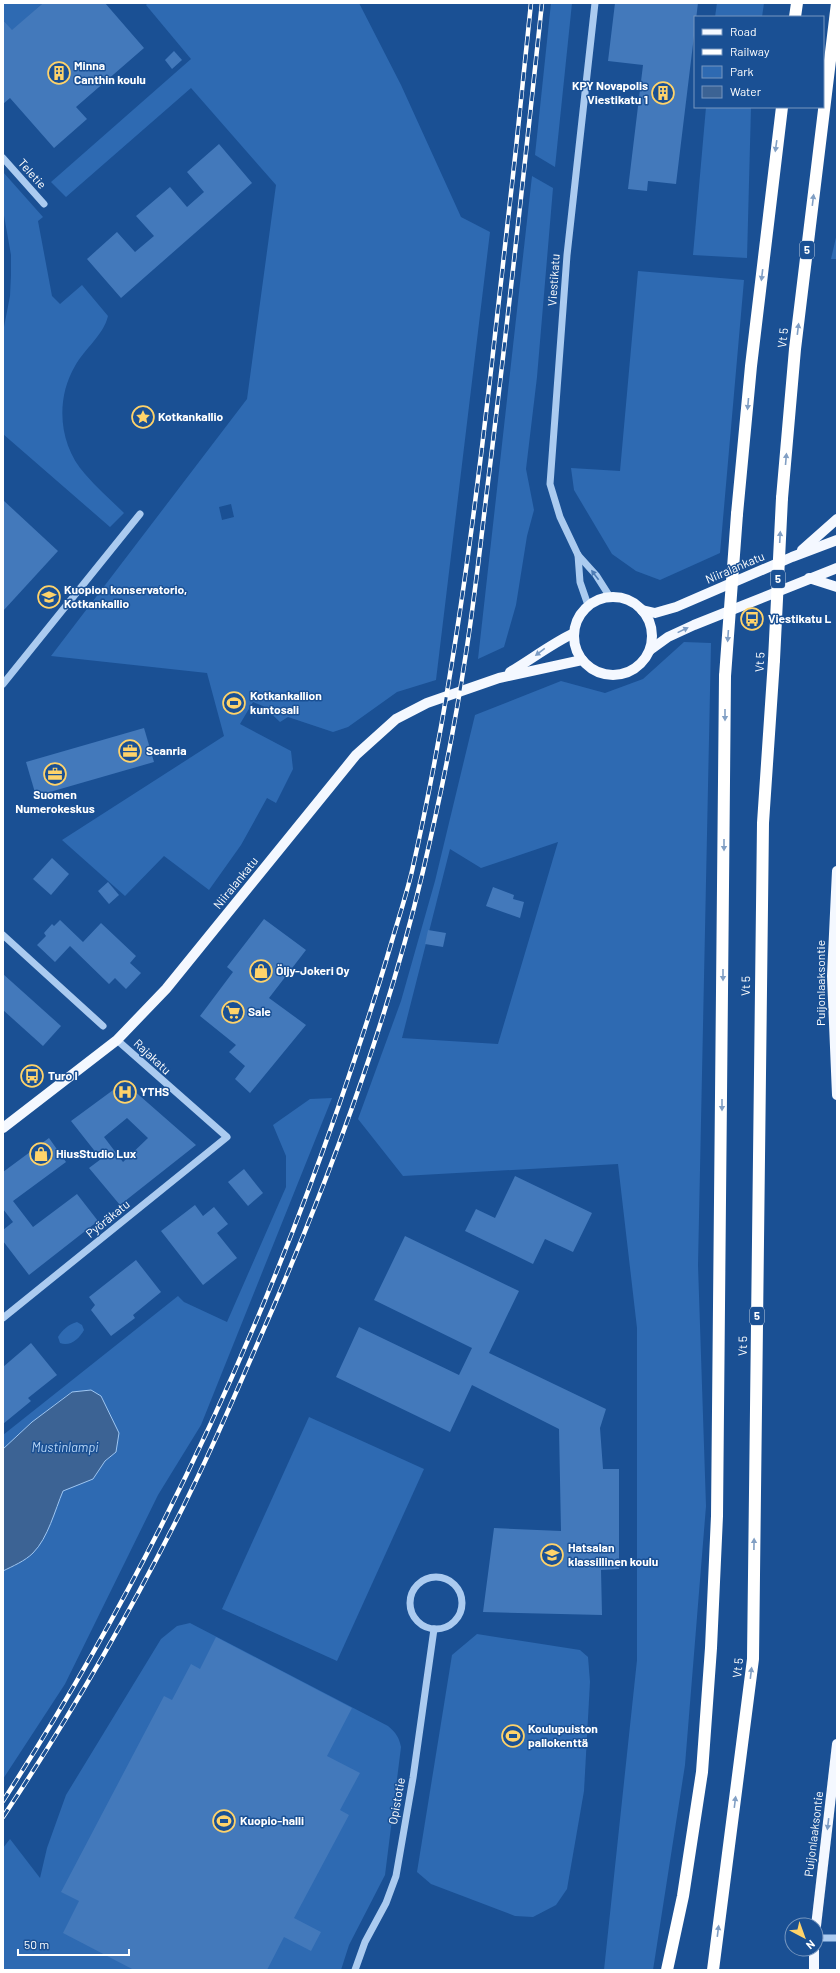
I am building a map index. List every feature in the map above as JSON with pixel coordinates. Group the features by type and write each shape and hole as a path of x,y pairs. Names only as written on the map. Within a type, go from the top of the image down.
{"highway":[{"path":"795,16 797,3"},
{"name":"Vt 5","path":"713,1970 753,1659 763,823 774,660 782,498 795,349 837,3"},
{"name":"Vt 5","path":"667,1970 683,1896 702,1772 711,1648 717,1524 725,676 737,514 751,366 782,108"}],"main road":[{"path":"792,557 837,519"},
{"name":"Niiralankatu","path":"642,610 655,612 676,607 792,557 837,540"},
{"path":"650,650 652,638 651,625 642,610 626,599 610,597 596,600 588,605 578,617 574,633 574,643 582,660 597,672 607,675 620,674 639,666 650,650 668,638 694,625 837,568"},
{"path":"809,578 837,587"},
{"name":"Niiralankatu","path":"499,678 530,660 551,644 574,633"},
{"name":"Niiralankatu","path":"3,1128 117,1040 166,989 356,755 386,727 406,712 427,703 499,678 582,660"},
{"name":"Puijonlaaksontie","path":"837,871 832,976 837,1095"},
{"name":"Puijonlaaksontie","path":"817,1917 837,1744"},
{"path":"814,1957 814,1970"}],"street":[{"name":"Viestikatu","path":"595,3 567,255 550,484 560,517 578,555 596,575 610,597"},
{"name":"Teletie","path":"3,158 44,204"},
{"path":"3,684 140,514"},
{"name":"Viestikatu","path":"578,555 580,582 588,605"},
{"path":"3,936 103,1026"},
{"name":"Rajakatu","path":"117,1040 158,1079 227,1137"},
{"name":"Pyöräkatu","path":"3,1318 227,1137"},
{"path":"439,1577 454,1584 458,1590 462,1606 459,1613 449,1625 434,1629 426,1627 416,1619 410,1608 410,1600 416,1585 423,1580 439,1577"},
{"name":"Opistotie","path":"355,1970 362,1948 386,1903 396,1876 434,1629"},
{"path":"824,1938 837,1938"}],"green space":[{"path":"3,3 43,3 12,31 3,20"},
{"path":"148,3 359,3 401,85 461,217 490,232 436,680 397,692 348,727 333,732 288,717 280,722 263,706 253,702 240,724 291,751 293,769 276,803 267,798 241,845 209,890 164,856 125,896 62,840 224,736 207,673 51,656 247,399 276,185 191,88 66,197 51,182 191,59 146,5","holes":["231,504 234,517 222,520 219,507"]},
{"path":"551,3 572,3 555,167 535,155"},
{"path":"717,3 764,3 762,16 715,16"},
{"path":"706,108 751,108 747,258 693,255"},
{"path":"3,172 43,217 38,221 52,296 60,304 82,285 108,316 102,330 79,360 69,379 64,393 63,422 65,436 76,462 99,489 124,513 110,527 3,434 3,332 10,296 11,255 3,210"},
{"path":"532,176 553,188 537,377 526,469 534,510 527,536 516,605 504,647 478,659"},
{"path":"837,233 837,259 831,259"},
{"path":"638,271 744,280 720,553 660,580 636,571 612,554 574,490 571,468 620,471"},
{"path":"684,642 711,643 698,1265 706,1506 685,1765 653,1970 604,1970 637,1660 637,1328 618,1164 403,1176 358,1119 401,1001 435,881 475,715 561,681 605,693 643,679","holes":["558,842 498,1044 402,1038 450,849 481,868"]},
{"path":"332,1098 201,1425 158,1495 65,1684 3,1779 3,1571 16,1565 44,1537 63,1490 93,1479 105,1461 116,1452 109,1413 101,1396 71,1392 32,1422 3,1449 3,1435 178,1296 184,1302 227,1322 286,1187 286,1156 273,1125 310,1099"},
{"path":"77,1322 82,1325 84,1330 80,1336 71,1343 60,1343 58,1337 62,1332"},
{"path":"309,1417 424,1469 337,1661 222,1609"},
{"name":"Kuopio-halli","path":"190,1623 388,1726 398,1738 401,1747 385,1875 349,1945 341,1970 3,1970 3,1848 10,1839 40,1878 47,1848 66,1795 161,1639 177,1626"},
{"name":"Koulupuiston pallokenttä","path":"477,1634 580,1650 588,1657 590,1682 584,1791 567,1889 556,1905 533,1917 515,1916 431,1884 417,1872 452,1655"}],"water":[{"name":"Mustinlampi","path":"91,1390 101,1396 119,1433 116,1452 105,1461 93,1479 63,1491 51,1524 38,1547 33,1553 19,1563 3,1571 3,1449 32,1422 72,1392"}],"building":[{"name":"Minna Canthin koulu","path":"43,3 105,3 144,48 76,107 87,119 54,148 10,98 3,104 3,20 12,30"},
{"name":"KPY Novapolis Viestikatu 1","path":"615,3 698,3 696,16 694,16 694,36 676,184 648,181 647,191 628,189 643,65 608,61"},
{"path":"174,51 182,60 172,69 165,60"},
{"path":"219,144 252,183 121,298 87,259 117,232 135,252 154,236 136,216 170,187 187,207 204,192 187,172"},
{"path":"3,500 58,551 3,611"},
{"path":"144,728 154,762 36,796 26,762"},
{"path":"52,858 69,874 51,895 33,879"},
{"path":"108,882 119,895 109,904 98,891"},
{"path":"493,887 514,895 513,899 524,902 520,918 486,906"},
{"path":"264,919 306,950 269,998 306,1025 250,1093 235,1079 245,1066 229,1052 236,1045 200,1016 233,972 227,967"},
{"path":"60,920 83,942 101,923 136,956 130,963 141,973 126,989 115,978 109,984 70,946 55,962 37,945 46,936 44,933 52,924 54,926"},
{"path":"428,930 446,933 443,947 425,944"},
{"path":"3,974 61,1026 43,1046 3,1010"},
{"path":"124,1082 196,1145 120,1205 89,1168 101,1159 71,1121","holes":["127,1118 148,1138 123,1162 104,1137"]},
{"path":"49,1138 66,1162 13,1201 33,1227 77,1194 98,1221 29,1275 3,1241 3,1230 13,1222 3,1209 3,1172"},
{"path":"244,1169 263,1193 248,1206 228,1182"},
{"path":"515,1176 592,1213 573,1252 545,1239 533,1264 465,1231 476,1209 495,1218"},
{"path":"195,1205 203,1216 214,1207 228,1224 217,1233 237,1258 203,1285 161,1231"},
{"path":"405,1236 519,1291 489,1353 606,1409 600,1428 603,1469 619,1469 619,1569 601,1570 602,1615 483,1612 494,1528 561,1531 559,1429 472,1385 450,1432 336,1377 359,1327 459,1375 472,1348 374,1300"},
{"path":"136,1260 161,1292 133,1315 135,1318 111,1336 91,1310 95,1305 89,1297"},
{"path":"31,1343 57,1375 28,1398 31,1401 3,1424 3,1367"},
{"name":"Kuopio-halli","path":"216,1637 352,1708 327,1756 360,1773 340,1810 349,1815 294,1918 321,1932 311,1951 284,1937 267,1970 134,1970 63,1933 79,1901 61,1892 164,1696 172,1700 191,1664 200,1669"}],"railway":[{"path":"3,1801 103,1636 192,1464 232,1377 270,1288 338,1108 372,1006 405,899 439,738 461,604 479,470 505,252 531,3"},
{"path":"3,1817 49,1747 92,1675 154,1564 200,1473 296,1255 358,1092 393,982 423,871 452,735 462,680 475,589 502,362 542,3"}],"place":[{"name":"Minna Canthin koulu","path":"59,73"},
{"name":"KPY Novapolis Viestikatu 1","path":"663,93"},
{"name":"Kotkankallio","path":"143,417"},
{"name":"Kuopion konservatorio, Kotkankallio","path":"49,597"},
{"name":"Viestikatu L","path":"752,619"},
{"name":"Kotkankallion kuntosali","path":"234,703"},
{"name":"Scanria","path":"130,751"},
{"name":"Suomen Numerokeskus","path":"55,774"},
{"name":"Öljy-Jokeri Oy","path":"261,971"},
{"name":"Sale","path":"233,1012"},
{"name":"Turo I","path":"32,1076"},
{"name":"YTHS","path":"125,1092"},
{"name":"HiusStudio Lux","path":"41,1154"},
{"name":"Hatsalan klassillinen koulu","path":"552,1555"},
{"name":"Koulupuiston pallokenttä","path":"513,1736"},
{"name":"Kuopio-halli","path":"224,1821"}]}
